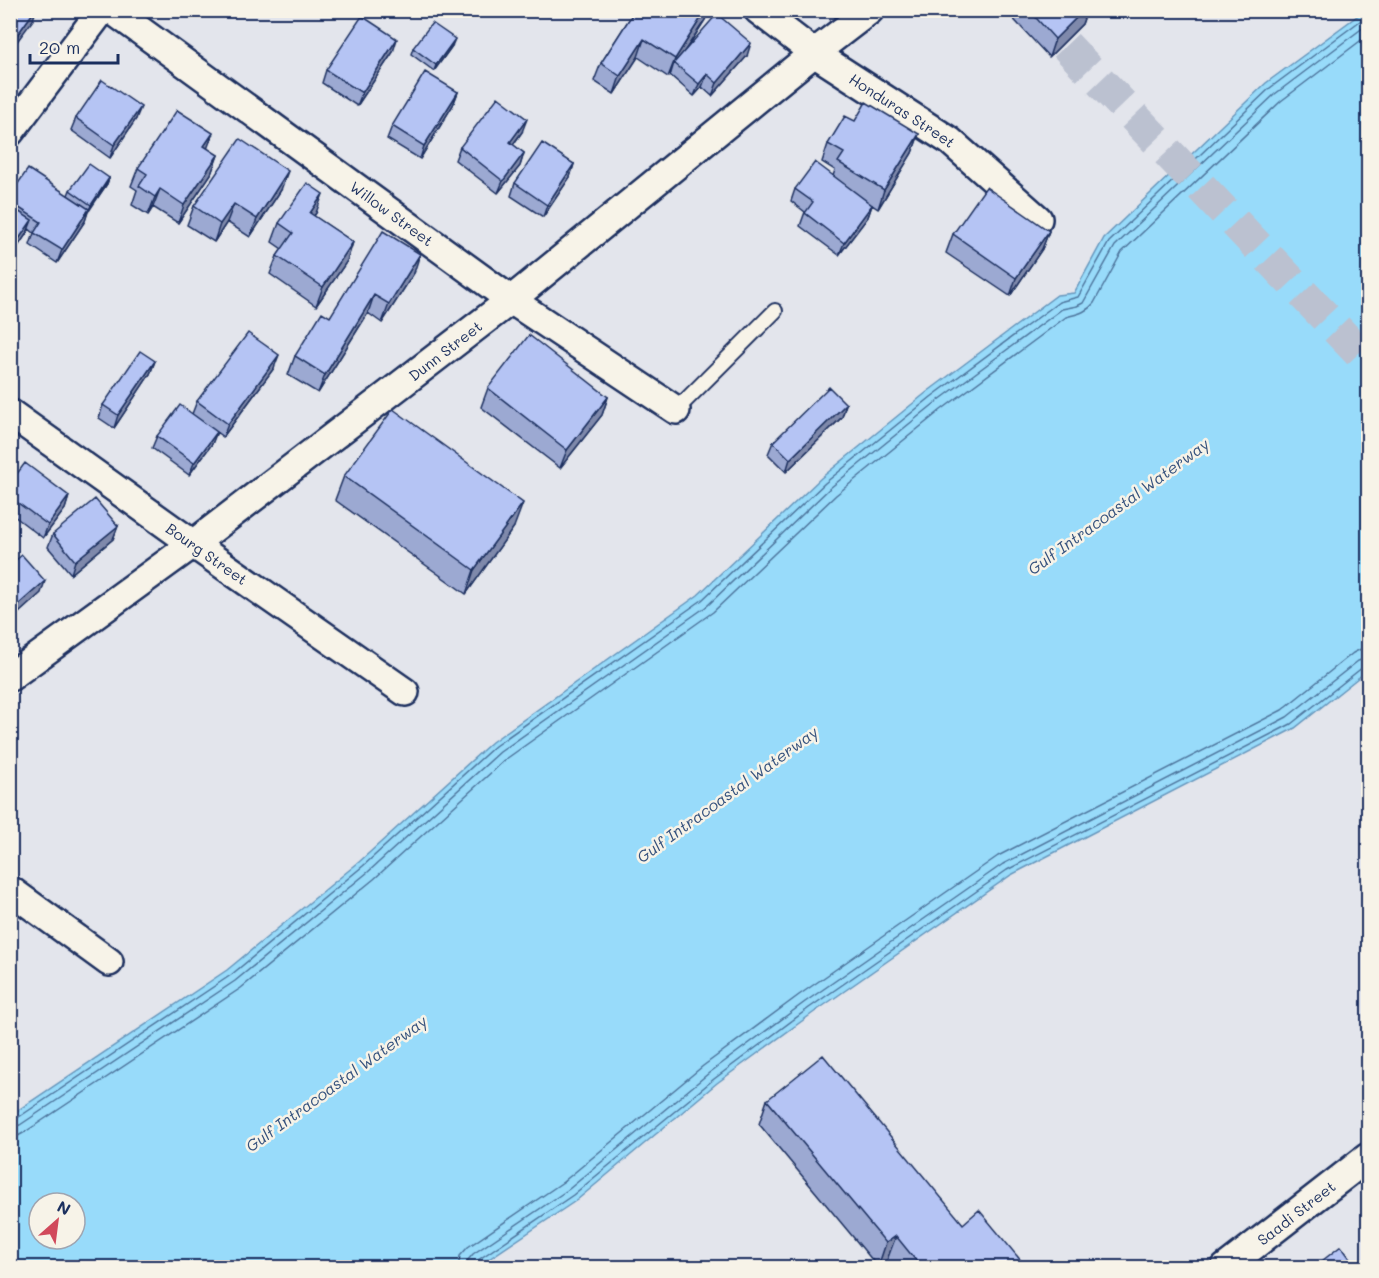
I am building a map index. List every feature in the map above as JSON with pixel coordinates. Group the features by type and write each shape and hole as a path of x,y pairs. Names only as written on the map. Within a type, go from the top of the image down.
{"street":[{"path":"10,132 102,10"},
{"name":"Willow Street","path":"112,10 512,300 676,410"},
{"name":"Honduras Street","path":"758,10 814,53 950,141 1038,219"},
{"name":"Dunn Street","path":"10,677 193,544 512,300 814,53 870,10"},
{"name":"Bourg Street","path":"10,413 405,692"},
{"path":"10,890 109,962"},
{"name":"Saadi Street","path":"1225,1268 1368,1157"}],"lane":[{"path":"676,410 775,310"}],"water":[{"name":"Gulf Intracoastal Waterway","path":"1364,11 1368,11 1368,670 1295,728 1011,875 717,1083 577,1200 477,1267 11,1267 11,1115 227,970 359,862 492,742 698,595 821,478 927,392 1057,295 1074,293 1104,238 1266,83"}],"building":[{"path":"10,10 35,10 10,45"},
{"path":"635,10 706,10 675,59 644,39 620,76 601,63"},
{"path":"1029,10 1084,10 1055,39"},
{"path":"717,14 751,43 717,83 707,74 699,84 674,63"},
{"path":"362,16 397,39 362,93 326,70"},
{"path":"432,23 455,39 436,65 413,48"},
{"path":"425,72 458,92 424,146 392,126"},
{"path":"102,80 141,107 114,145 76,118"},
{"path":"498,97 527,119 510,142 524,153 503,181 460,147"},
{"path":"866,102 919,134 884,190 838,162 844,153 828,144 845,116 855,121"},
{"path":"177,110 213,133 204,146 218,155 184,205 160,189 155,197 139,186 147,174 138,168"},
{"path":"240,139 288,171 257,219 234,204 220,224 194,206"},
{"path":"542,143 574,164 547,205 515,183"},
{"path":"815,162 872,205 844,243 805,213 813,202 795,189"},
{"path":"89,164 109,178 91,205 70,190"},
{"path":"28,169 89,209 62,250 34,233 41,222 10,202 10,195"},
{"path":"307,183 323,194 310,213 353,242 323,287 277,256 293,233 279,223"},
{"path":"986,187 1049,231 1016,278 953,234"},
{"path":"10,206 32,220 10,252"},
{"path":"383,231 420,254 389,304 374,295 325,375 295,356 322,312 330,317"},
{"path":"248,333 279,355 228,424 197,401"},
{"path":"529,335 608,397 567,450 488,388"},
{"path":"140,351 155,361 118,415 103,405"},
{"path":"829,387 846,404 790,459 773,442"},
{"path":"180,405 217,432 194,463 157,436"},
{"path":"393,409 523,503 474,570 344,476"},
{"path":"25,463 69,496 48,525 10,497 10,483"},
{"path":"95,499 118,526 75,561 53,534"},
{"path":"22,555 45,581 10,612 10,565"},
{"path":"823,1055 963,1224 979,1210 1027,1268 922,1268 896,1236 886,1243 767,1100"},
{"path":"1341,1246 1357,1268 1313,1268"}],"tunnel":[{"path":"1032,10 1368,362"}]}
